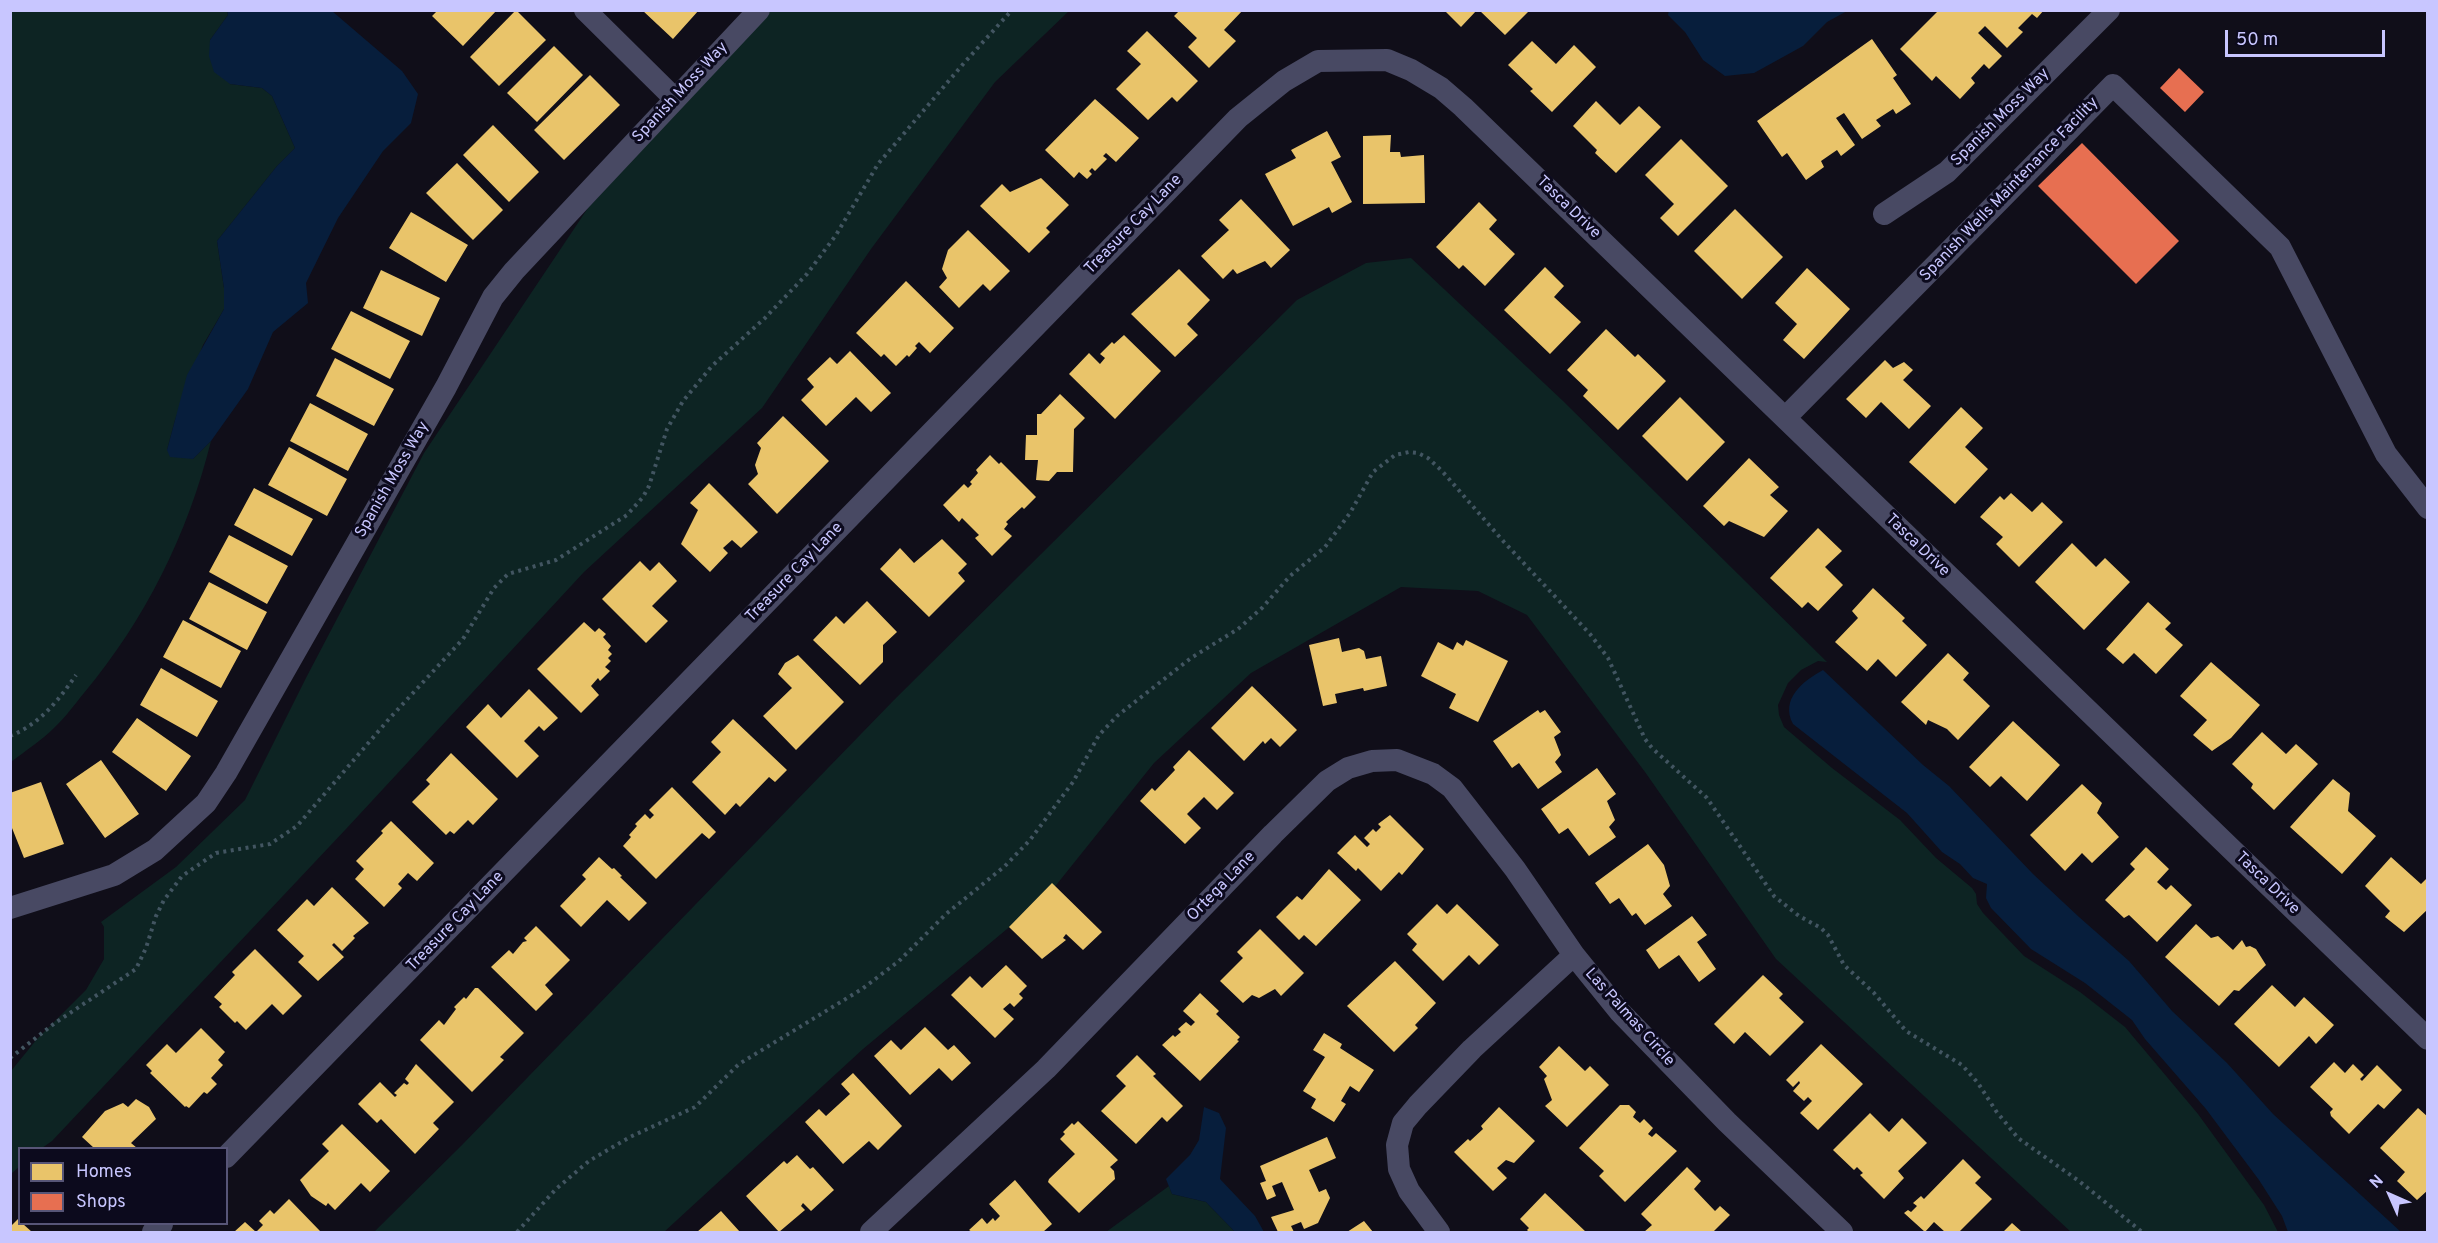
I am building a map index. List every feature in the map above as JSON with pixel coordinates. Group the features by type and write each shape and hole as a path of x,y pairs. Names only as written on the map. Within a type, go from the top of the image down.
{"street":[{"path":"585,10 675,99"},
{"name":"Spanish Moss Way","path":"10,908 114,875 155,850 206,803 226,773 446,387 493,297 514,271 759,10"},
{"name":"Spanish Moss Way","path":"1884,214 1947,172 2109,10"},
{"name":"Treasure Cay Lane","path":"228,1155 1238,118 1284,81 1318,61 1387,60 1399,65"},
{"name":"Tasca Drive","path":"1399,65 1441,88 1463,107 2427,1039"},
{"name":"Spanish Wells Maintenance Facility","path":"1785,418 2113,85 2280,248 2386,454 2427,508"},
{"name":"Ortega Lane","path":"871,1233 1046,1069 1327,781 1348,768 1372,761 1398,760 1433,774 1452,788 1515,869 1574,955"},
{"name":"Las Palmas Circle","path":"1439,1233 1409,1191 1399,1169 1397,1145 1403,1123 1472,1049 1574,955 1620,1012 1727,1122 1842,1233"}],"path":[{"path":"10,1058 55,1023 136,969 146,948 156,916 164,900 182,876 216,853 270,844 280,840 297,826 389,719 463,639 494,588 508,574 556,560 635,508 649,486 667,429 683,401 712,366 765,318 807,274 836,235 878,164 1012,10"},
{"path":"517,1233 542,1202 589,1161 630,1137 695,1107 740,1064 886,972 946,914 1005,866 1030,840 1073,782 1099,735 1117,716 1191,658 1227,638 1249,620 1290,576 1325,547 1350,513 1373,471 1395,455 1409,452 1428,458 1442,471 1504,542 1590,634 1608,658 1645,739 1707,798 1774,896 1799,916 1821,928 1844,965 1874,993 1906,1030 1962,1065 2018,1138 2079,1180 2142,1233"},
{"path":"10,736 35,723 44,715 56,703 76,675"}],"green space":[{"path":"11,11 227,11 228,15 210,40 230,84 262,88 272,96 295,148 277,166 217,241 224,288 224,309 203,345 175,420 167,450 193,459 211,441 177,542 145,606 106,665 58,724 11,762"},
{"path":"770,11 1069,11 995,82 871,249 762,408 584,572 52,1141 43,1147 18,1147 18,1168 11,1174 11,1071 37,1039 86,990 104,959 104,927 101,922 176,867 245,800 424,453 588,208"},
{"path":"1411,258 1562,400 1827,662 1818,661 1801,670 1788,683 1778,705 1784,727 1832,768 1900,820 1936,858 1972,888 1976,894 1977,904 1983,913 2024,956 2080,992 2125,1027 2198,1114 2264,1205 2278,1232 2071,1232 1776,959 1645,772 1527,615 1478,591 1401,587 1251,673 1154,763 1049,894 863,1049 664,1232 374,1232 462,1145 894,700 1297,300 1366,263"},
{"path":"1169,1186 1172,1194 1206,1202 1235,1232 1106,1232"}],"water":[{"path":"1669,10 1847,11 1827,22 1803,46 1754,73 1725,76 1703,60 1685,32 1668,15"},
{"path":"227,11 332,11 402,71 418,94 411,123 383,151 338,218 306,283 308,303 273,332 248,389 211,441 193,459 170,457 167,450 187,375 224,309 224,288 217,241 277,166 295,148 272,96 262,88 230,84 214,72 209,56 210,40 228,15"},
{"path":"1823,670 1923,765 1949,786 2033,874 2129,961 2172,1011 2227,1063 2273,1114 2401,1232 2288,1232 2282,1216 2259,1180 2206,1109 2145,1039 2132,1020 2085,983 2031,949 1991,908 1986,898 1987,884 1973,878 1960,864 1942,852 1907,813 1793,724 1789,707 1792,699 1801,685"},
{"path":"1204,1107 1219,1113 1226,1128 1220,1179 1255,1216 1264,1232 1235,1232 1206,1202 1172,1194 1166,1179 1190,1155 1199,1140"}],"building: Homes":[{"path":"438,10 497,10 463,46 432,16"},
{"path":"516,10 546,40 499,86 470,57"},
{"path":"642,10 699,10 673,39"},
{"path":"1180,10 1243,10 1224,30 1236,41 1209,68 1188,47 1197,38 1174,16"},
{"path":"1444,10 1477,10 1461,27"},
{"path":"1479,10 1526,10 1528,12 1505,35"},
{"path":"1939,10 2044,10 2037,18 2032,14 2018,28 2023,32 2007,48 1985,26 1978,33 2002,56 1989,69 1984,64 1971,78 1975,83 1960,99 1936,76 1932,81 1900,49"},
{"path":"1147,31 1198,81 1177,102 1172,97 1148,120 1116,89 1141,64 1127,51"},
{"path":"1872,39 1897,75 1893,78 1911,104 1896,114 1893,109 1876,120 1881,126 1862,139 1844,113 1836,118 1855,145 1841,156 1837,150 1821,161 1824,167 1806,180 1787,153 1782,157 1757,121"},
{"path":"1532,41 1556,64 1574,45 1596,67 1552,112 1530,91 1533,89 1508,65"},
{"path":"554,46 583,75 537,122 507,93"},
{"path":"590,75 620,105 564,160 534,130"},
{"path":"1095,99 1139,138 1116,162 1106,153 1103,156 1107,159 1095,171 1092,168 1089,171 1092,174 1087,179 1079,172 1074,178 1045,150"},
{"path":"1596,101 1620,125 1639,106 1661,127 1616,173 1595,153 1597,150 1573,126"},
{"path":"493,125 539,172 509,202 463,155"},
{"path":"1327,131 1341,157 1331,162 1352,202 1332,213 1329,207 1293,226 1265,174 1296,158 1291,150"},
{"path":"1391,135 1390,152 1400,152 1401,157 1424,155 1425,203 1363,204 1363,136"},
{"path":"1681,139 1728,186 1678,236 1660,218 1674,204 1645,175"},
{"path":"457,163 503,210 473,240 426,193"},
{"path":"1041,178 1069,205 1046,228 1050,232 1029,253 980,206 1002,184 1010,192"},
{"path":"1241,199 1290,250 1271,268 1265,261 1237,274 1233,269 1223,279 1201,256 1229,230 1219,220"},
{"path":"1479,202 1497,220 1489,229 1515,254 1485,286 1463,265 1459,269 1436,247"},
{"path":"1735,209 1783,257 1742,299 1694,251"},
{"path":"411,212 468,245 446,282 389,248"},
{"path":"968,230 1010,271 990,291 983,284 959,308 939,287 947,278 942,269 948,250"},
{"path":"1545,267 1564,286 1554,297 1581,322 1550,354 1504,310"},
{"path":"1807,268 1850,309 1804,359 1783,340 1797,324 1775,303"},
{"path":"1179,269 1210,300 1187,324 1198,335 1175,357 1131,314"},
{"path":"381,270 440,298 422,336 363,308"},
{"path":"906,281 954,328 930,353 919,342 909,357 907,355 896,366 884,354 881,357 856,333"},
{"path":"351,311 410,341 390,379 331,349"},
{"path":"1606,329 1635,357 1638,354 1666,381 1618,430 1583,396 1588,390 1567,370"},
{"path":"1124,335 1161,371 1115,419 1069,374 1089,353 1100,364 1105,358 1100,354 1112,342 1114,344"},
{"path":"850,351 891,393 871,412 856,397 826,426 801,400 814,387 807,379 830,357 837,364"},
{"path":"335,358 394,389 374,426 316,396"},
{"path":"1885,360 1893,368 1904,362 1913,370 1903,380 1931,406 1909,429 1881,402 1866,418 1846,399"},
{"path":"1060,394 1085,418 1074,429 1073,472 1057,472 1049,481 1036,480 1038,460 1025,460 1026,435 1037,435 1037,414 1041,414"},
{"path":"1680,397 1725,442 1687,481 1642,436"},
{"path":"310,403 368,434 348,471 290,441"},
{"path":"1961,407 1983,428 1965,447 1988,469 1955,504 1909,462"},
{"path":"783,416 829,461 777,514 748,484 758,474 755,465 761,448 757,443"},
{"path":"289,447 347,479 327,516 268,485"},
{"path":"990,455 999,464 1001,462 1036,497 1006,522 1008,524 1004,529 1012,536 992,556 975,538 979,535 962,518 959,522 943,505 964,484 968,488 972,484 970,482 978,473 976,470"},
{"path":"1749,458 1779,487 1770,495 1788,511 1764,537 1729,521 1724,526 1703,506"},
{"path":"709,483 758,532 741,548 732,540 723,548 728,553 710,572 681,544 698,510 690,503"},
{"path":"254,488 313,519 292,556 234,525"},
{"path":"2011,493 2032,512 2042,502 2063,522 2019,567 1996,544 2003,537 1980,517 2000,496 2004,500"},
{"path":"1818,528 1842,551 1825,567 1843,585 1818,611 1808,602 1802,608 1770,578"},
{"path":"229,535 288,566 267,604 209,572"},
{"path":"942,539 967,564 958,573 965,581 929,617 880,569 900,548 914,563"},
{"path":"2072,543 2096,567 2105,558 2130,582 2084,630 2035,582"},
{"path":"640,561 650,571 659,562 677,581 652,606 668,621 646,643 602,599"},
{"path":"209,582 267,612 247,650 189,619"},
{"path":"1873,588 1905,618 1902,621 1927,645 1896,677 1878,659 1867,671 1835,642 1858,618 1852,611"},
{"path":"867,601 897,632 883,645 883,662 860,685 813,640 836,616 844,624"},
{"path":"2148,602 2171,623 2165,629 2183,645 2156,674 2134,653 2123,664 2106,649"},
{"path":"183,620 241,651 221,688 163,657"},
{"path":"584,622 595,632 599,628 606,634 603,637 611,646 608,650 612,654 608,658 611,661 605,667 610,671 600,681 598,678 591,686 599,695 581,713 537,669"},
{"path":"1339,638 1342,652 1359,648 1364,651 1366,659 1381,656 1387,686 1335,694 1337,703 1323,706 1309,645"},
{"path":"1466,640 1508,661 1478,722 1449,708 1456,694 1421,676 1438,642 1453,650 1457,642 1463,646"},
{"path":"1948,653 1969,673 1963,680 1990,706 1958,740 1947,729 1928,720 1926,725 1901,702"},
{"path":"798,655 844,702 796,750 763,716 792,688 778,674 785,663"},
{"path":"2211,662 2260,705 2231,738 2212,751 2193,735 2207,720 2180,696"},
{"path":"161,668 218,701 197,737 140,705"},
{"path":"1252,686 1297,730 1280,747 1271,738 1265,744 1263,741 1244,761 1211,728"},
{"path":"529,689 558,718 544,731 539,726 524,741 539,756 517,778 466,727 488,704 501,718"},
{"path":"1538,710 1540,713 1545,710 1561,732 1554,737 1561,755 1555,762 1562,772 1538,789 1519,763 1512,768 1493,741"},
{"path":"137,718 191,756 166,791 112,752"},
{"path":"733,719 787,770 775,782 769,777 740,807 736,803 725,815 692,782 721,752 711,742"},
{"path":"2013,721 2060,765 2027,801 2001,776 1990,787 1969,767"},
{"path":"2262,732 2286,754 2296,744 2318,764 2274,810 2251,788 2253,784 2232,764"},
{"path":"1189,750 1234,793 1217,810 1204,797 1187,814 1201,828 1185,844 1140,801 1152,788 1155,791 1175,770 1173,767"},
{"path":"451,753 498,799 473,825 468,820 454,834 450,831 446,835 412,802 430,784 426,780"},
{"path":"101,760 139,814 105,838 66,784"},
{"path":"1597,768 1616,794 1607,801 1615,820 1609,827 1616,837 1589,856 1568,828 1559,834 1541,809"},
{"path":"2333,779 2350,793 2348,811 2376,836 2342,874 2290,827"},
{"path":"41,782 64,844 24,858 10,823 10,793"},
{"path":"2082,784 2102,803 2097,813 2119,837 2092,863 2082,853 2065,871 2030,835"},
{"path":"672,787 716,832 709,839 702,833 656,879 623,846 637,826 635,824 645,814 650,819 654,815 649,810"},
{"path":"1390,815 1424,849 1402,875 1399,872 1381,891 1358,868 1356,871 1337,853 1355,835 1367,847 1370,844 1364,838 1373,829 1376,832 1381,827 1378,824"},
{"path":"391,821 434,863 417,881 408,873 398,884 402,888 384,907 355,879 364,869 356,861 383,833 381,831"},
{"path":"1648,844 1664,865 1670,886 1663,894 1672,906 1645,925 1636,913 1632,916 1619,898 1610,904 1595,883"},
{"path":"2146,847 2169,869 2157,882 2166,890 2171,885 2192,905 2157,942 2129,915 2124,918 2105,900 2135,869 2130,864"},
{"path":"599,857 612,869 614,868 622,876 620,877 647,903 629,921 607,900 581,927 560,906 586,879 582,875"},
{"path":"2391,857 2421,884 2428,877 2428,909 2404,932 2385,917 2390,911 2365,886"},
{"path":"1329,869 1361,900 1316,946 1304,935 1299,940 1276,917 1297,896 1302,900"},
{"path":"1052,883 1102,932 1083,950 1066,934 1063,938 1066,940 1042,959 1009,927"},
{"path":"332,887 369,923 353,936 355,938 342,951 334,943 332,945 344,957 318,981 298,962 304,956 277,930 307,899 314,906"},
{"path":"1437,904 1447,914 1457,904 1499,945 1479,965 1469,955 1443,981 1412,950 1417,944 1407,934"},
{"path":"1692,916 1707,935 1697,942 1716,969 1699,982 1679,955 1659,969 1646,950"},
{"path":"2196,924 2211,938 2218,936 2233,950 2242,940 2246,947 2256,949 2266,965 2239,991 2234,990 2219,1006 2165,957"},
{"path":"536,926 570,960 545,985 553,994 536,1011 491,967 509,950 513,954 523,942 527,941 524,938"},
{"path":"1260,929 1304,973 1281,996 1275,989 1259,998 1252,995 1243,1003 1220,981 1243,958 1237,952"},
{"path":"255,949 302,996 283,1015 272,1004 246,1030 237,1021 235,1023 219,1007 222,1004 214,997 235,975 232,972"},
{"path":"1395,961 1436,1003 1415,1025 1418,1028 1394,1052 1347,1006"},
{"path":"1006,965 1027,986 1019,994 1023,998 1014,1007 1010,1003 1003,1009 1014,1019 995,1038 951,995 970,976 982,988"},
{"path":"1763,975 1783,994 1779,998 1804,1022 1770,1056 1745,1032 1734,1044 1714,1024"},
{"path":"2272,985 2295,1007 2304,997 2334,1025 2316,1044 2309,1036 2279,1067 2234,1024"},
{"path":"475,988 478,988 524,1033 500,1057 504,1060 472,1092 420,1040 439,1020 444,1025 456,1009 454,1007 464,997 466,999"},
{"path":"1200,993 1219,1011 1216,1014 1240,1037 1237,1040 1239,1041 1200,1081 1162,1045 1173,1035 1175,1037 1181,1032 1178,1029 1186,1022 1191,1026 1195,1022 1183,1011"},
{"path":"925,1027 948,1050 954,1045 971,1063 952,1081 939,1068 910,1095 874,1056 891,1040 901,1050"},
{"path":"201,1028 225,1052 218,1060 223,1065 211,1078 217,1084 207,1094 204,1092 189,1108 185,1107 150,1073 152,1071 146,1065 167,1044 176,1053"},
{"path":"1324,1033 1342,1044 1340,1048 1374,1070 1359,1092 1350,1086 1341,1101 1346,1104 1334,1122 1311,1108 1316,1099 1303,1091 1325,1057 1313,1050"},
{"path":"1821,1044 1863,1084 1818,1130 1800,1113 1812,1101 1808,1097 1804,1101 1793,1091 1800,1083 1799,1081 1793,1087 1786,1080"},
{"path":"1559,1046 1585,1071 1590,1066 1609,1085 1567,1127 1545,1106 1552,1100 1544,1079 1547,1076 1539,1067"},
{"path":"1137,1055 1156,1074 1153,1076 1183,1106 1167,1122 1162,1117 1136,1144 1101,1111 1126,1086 1116,1076"},
{"path":"2334,1062 2345,1073 2353,1064 2364,1075 2360,1079 2362,1081 2377,1065 2402,1090 2384,1109 2378,1104 2349,1134 2331,1116 2330,1112 2333,1109 2310,1087"},
{"path":"416,1064 454,1102 433,1123 439,1129 415,1154 381,1119 377,1123 358,1104 380,1082 395,1097 397,1095 394,1093 404,1083 407,1085 409,1083 405,1079"},
{"path":"853,1073 902,1126 878,1150 869,1141 843,1164 805,1122 819,1109 826,1116 850,1094 841,1084"},
{"path":"136,1099 149,1107 156,1119 131,1143 136,1147 93,1147 82,1137 105,1111 123,1103 128,1107"},
{"path":"1620,1105 1629,1105 1636,1112 1633,1117 1640,1123 1644,1119 1653,1128 1648,1134 1652,1137 1656,1133 1677,1151 1625,1202 1599,1176 1604,1171 1579,1148"},
{"path":"1499,1107 1535,1141 1514,1163 1506,1160 1497,1168 1507,1178 1493,1191 1454,1152 1483,1129 1481,1126"},
{"path":"2418,1108 2428,1117 2428,1190 2417,1200 2397,1181 2405,1172 2380,1148"},
{"path":"1870,1113 1889,1132 1902,1118 1927,1143 1898,1171 1904,1178 1884,1199 1860,1175 1863,1173 1857,1167 1854,1170 1833,1150"},
{"path":"1078,1121 1118,1160 1110,1167 1114,1171 1115,1179 1079,1213 1048,1182 1075,1154 1060,1139 1072,1123 1074,1125"},
{"path":"342,1124 390,1171 370,1192 361,1183 335,1210 328,1203 326,1206 311,1196 300,1180 329,1151 322,1144"},
{"path":"1327,1137 1336,1158 1309,1170 1319,1192 1326,1189 1330,1198 1318,1223 1304,1229 1301,1222 1291,1226 1294,1232 1278,1232 1271,1217 1294,1210 1282,1182 1272,1186 1276,1196 1267,1200 1260,1183 1266,1181 1260,1166"},
{"path":"797,1155 810,1169 813,1167 834,1190 811,1211 803,1203 801,1206 805,1210 779,1232 746,1196 784,1161 787,1164"},
{"path":"1963,1159 1981,1177 1975,1183 1992,1199 1959,1232 1945,1232 1934,1222 1925,1232 1904,1213 1908,1210 1911,1212 1917,1206 1913,1203 1921,1196 1924,1199"},
{"path":"1687,1167 1701,1181 1694,1189 1715,1211 1720,1206 1730,1215 1713,1232 1644,1232 1652,1225 1641,1214"},
{"path":"1015,1180 1052,1224 1043,1232 972,1232 969,1230 982,1218 987,1224 993,1218 995,1221 1000,1216 989,1204"},
{"path":"1545,1193 1586,1232 1529,1232 1527,1230 1529,1228 1520,1219"},
{"path":"289,1199 320,1231 319,1232 256,1232 263,1225 259,1221 270,1210 274,1214"},
{"path":"721,1211 740,1232 697,1232"},
{"path":"18,1219 18,1225 24,1225 32,1232 10,1232 10,1227"},
{"path":"1364,1221 1373,1232 1347,1232"},
{"path":"245,1222 256,1232 234,1232"},
{"path":"2012,1223 2022,1232 2003,1232"}],"building: Shops":[{"path":"2179,68 2204,92 2185,112 2160,88"},
{"path":"2082,143 2179,241 2136,284 2038,186"}]}
